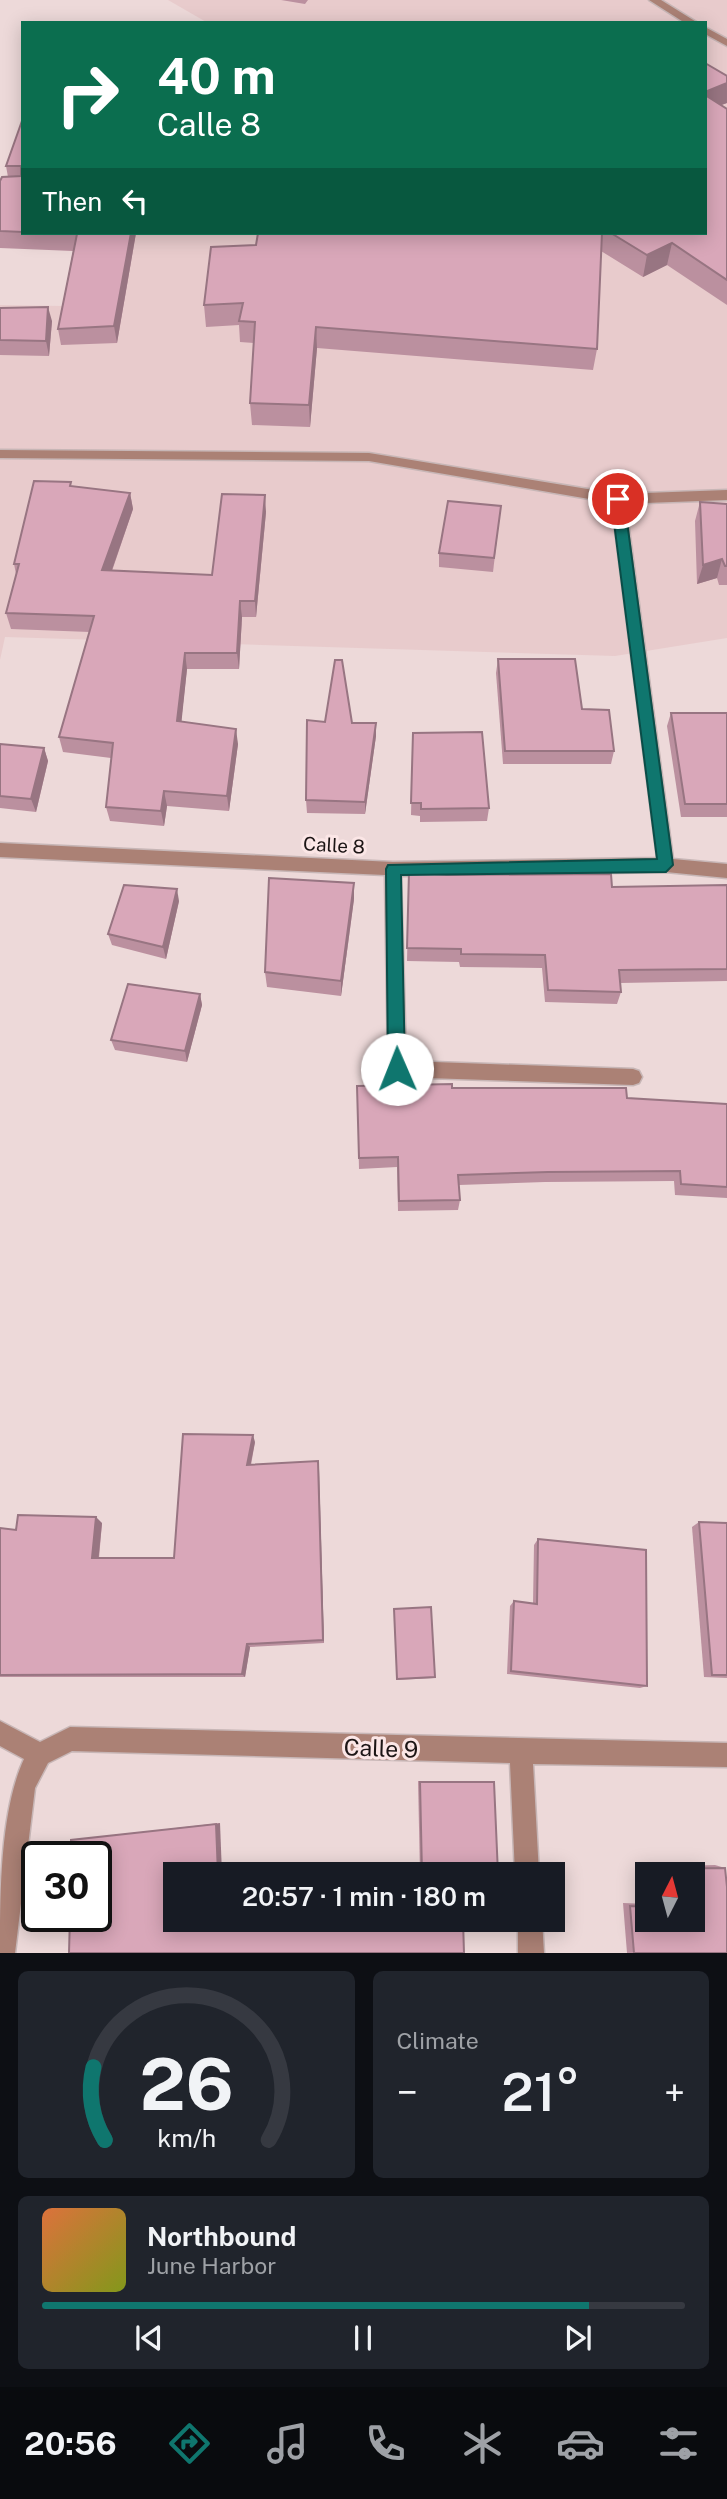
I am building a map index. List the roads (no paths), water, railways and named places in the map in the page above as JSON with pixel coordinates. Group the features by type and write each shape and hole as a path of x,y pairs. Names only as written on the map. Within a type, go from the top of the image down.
{"street":[{"path":"654,0 690,21"},
{"path":"707,31 727,43"},
{"path":"0,454 369,457 618,499 727,495"},
{"path":"618,499 666,865"},
{"name":"Calle 8","path":"0,850 393,869 666,865 727,871"},
{"path":"393,869 397,1069 633,1077"},
{"path":"0,1733 40,1755 23,1785 2,1953"},
{"name":"Calle 9","path":"40,1755 70,1739 727,1755"},
{"path":"521,1752 526,1862"},
{"path":"530,1932 531,1953"}]}
